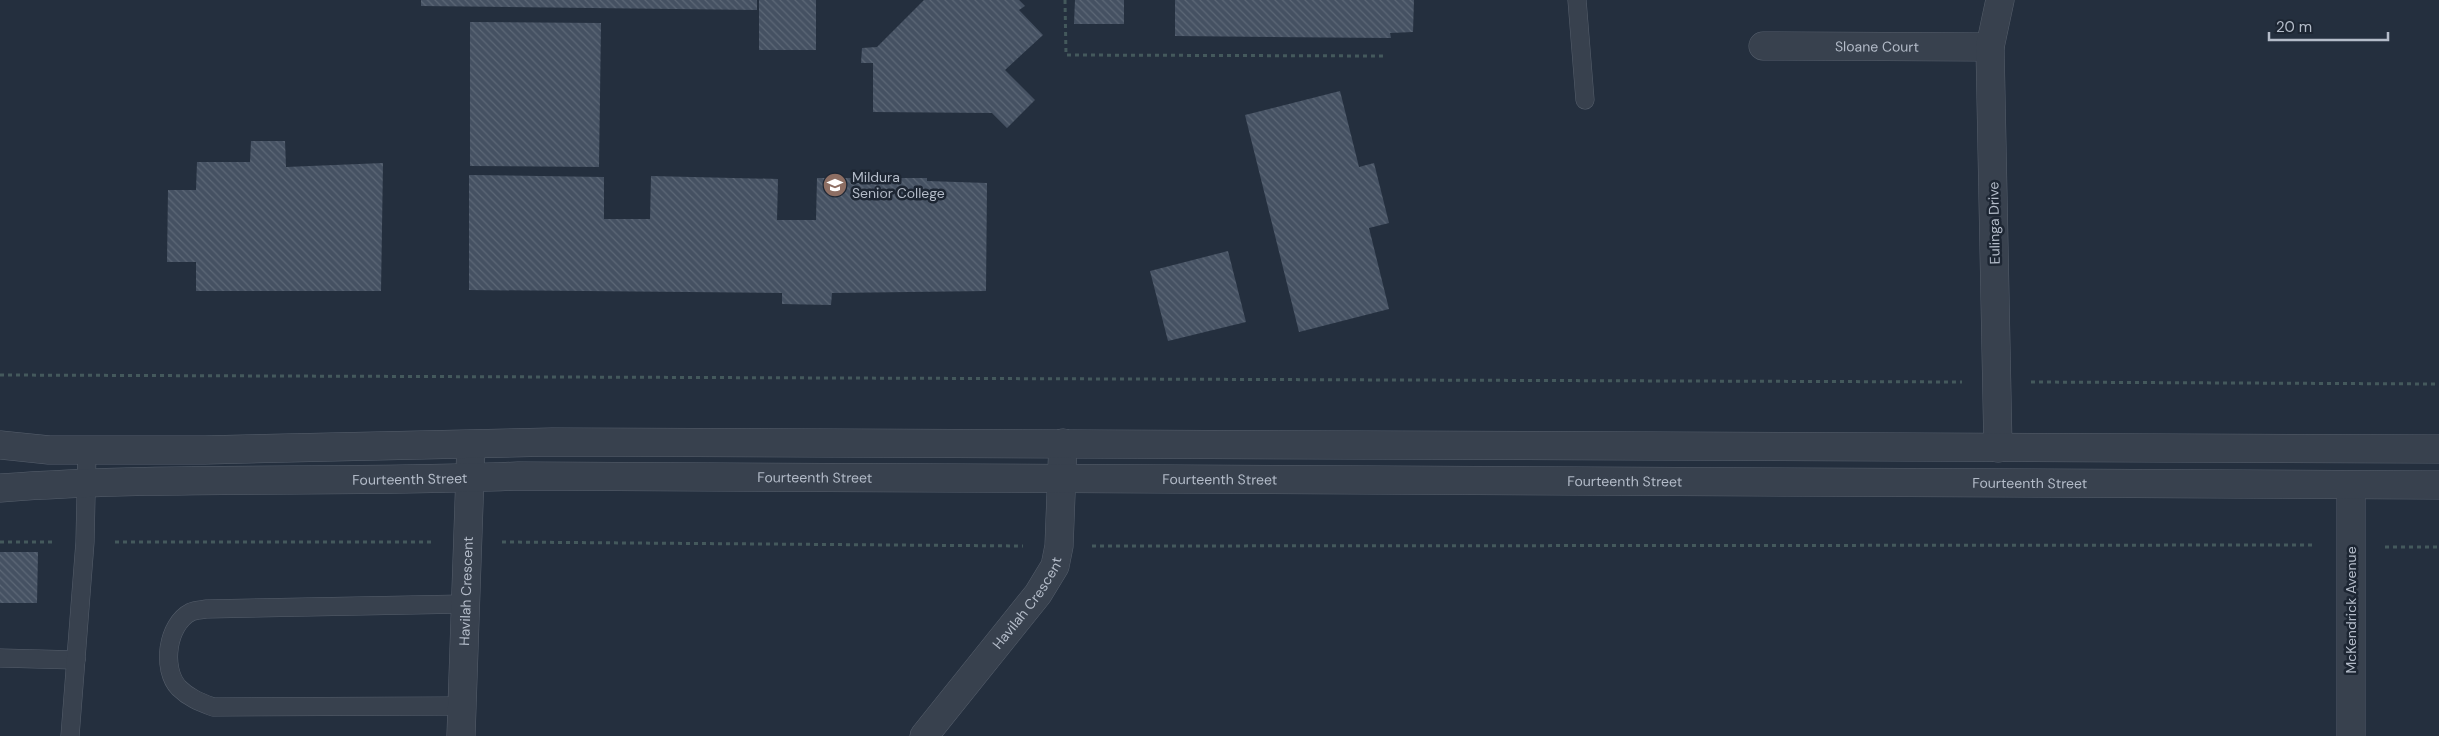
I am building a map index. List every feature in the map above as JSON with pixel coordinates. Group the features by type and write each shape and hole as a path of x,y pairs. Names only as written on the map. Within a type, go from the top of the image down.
{"street":[{"name":"Eulinga Drive","path":"1998,448 1990,47 2000,0"},
{"name":"Sloane Court","path":"1763,46 1990,47"},
{"path":"0,445 49,450 205,450 552,442 2439,449"},
{"name":"Havilah Crescent","path":"924,736 1038,594 1055,566 1059,546 1063,443"},
{"name":"Havilah Crescent","path":"461,736 466,542 471,445"},
{"name":"Fourteenth Street","path":"0,488 87,481 399,481 518,476 2439,485"},
{"name":"McKendrick Avenue","path":"2351,485 2351,736"}],"lane":[{"path":"1577,0 1585,100"},
{"path":"70,736 85,542 87,450"},
{"path":"462,706 213,707 192,699 178,688 171,677 168,662 175,629 192,611 206,609 464,604"},
{"path":"0,658 76,660"}],"path":[{"path":"1065,0 1066,55 1384,56"},
{"path":"0,376 2439,384"},
{"path":"0,542 466,542 1059,546 2439,547"}],"building":[{"path":"421,0 757,0 757,10 421,6"},
{"path":"759,0 816,0 816,50 759,50"},
{"path":"924,0 1019,0 1025,6 1019,10 1043,35 1005,70 1035,100 1007,128 992,113 873,112 873,63 861,63 862,48 877,47"},
{"path":"1075,0 1124,0 1124,24 1074,24"},
{"path":"1175,0 1414,0 1413,32 1390,33 1391,38 1175,36"},
{"path":"470,22 601,23 599,167 470,166"},
{"path":"1340,91 1359,167 1374,163 1389,223 1369,228 1389,309 1299,332 1245,115"},
{"path":"251,141 285,141 286,167 383,163 381,291 196,291 196,262 167,262 168,190 196,190 197,162 250,162"},
{"path":"469,175 604,177 604,219 650,219 651,176 778,179 777,220 816,220 817,178 927,178 927,181 987,183 986,291 832,293 831,305 782,304 782,293 469,290"},
{"path":"1228,251 1246,322 1168,341 1150,271"},
{"path":"0,552 38,552 37,603 0,603"}],"place":[{"name":"Mildura Senior College","path":"835,185"}]}
